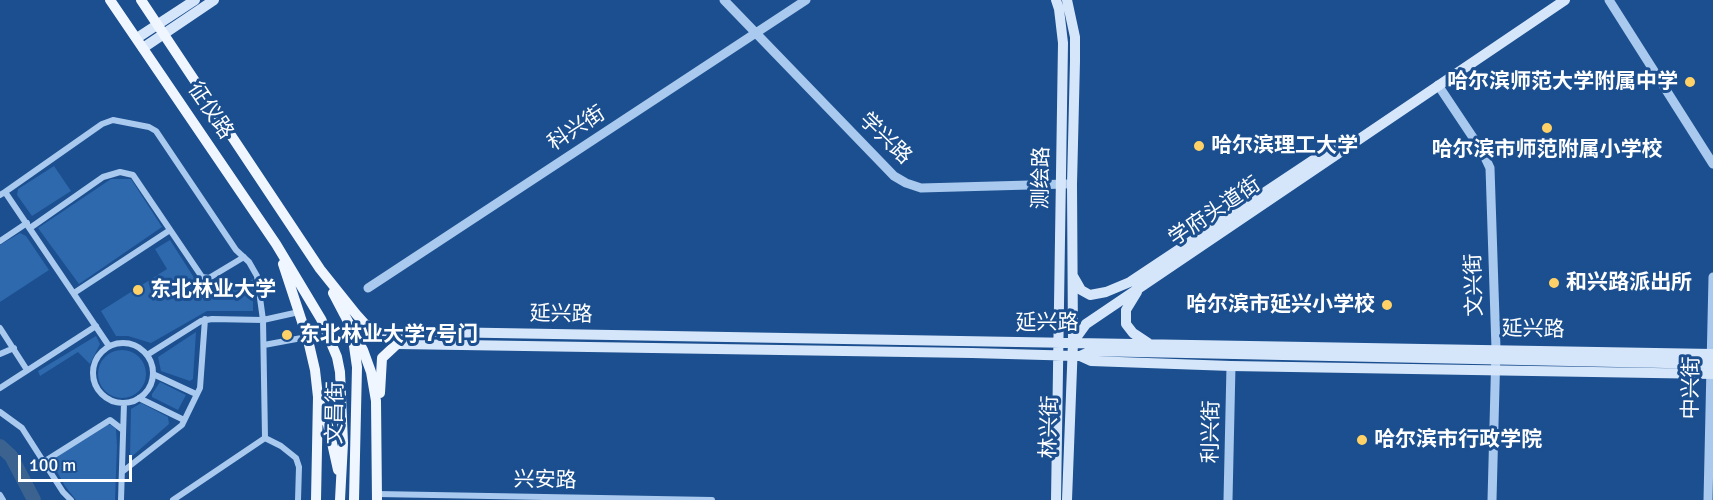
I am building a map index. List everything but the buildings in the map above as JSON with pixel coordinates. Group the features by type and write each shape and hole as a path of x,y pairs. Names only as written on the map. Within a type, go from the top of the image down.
{"main road":[{"path":"103,0 123,18"},
{"name":"征仪路","path":"110,0 276,244"},
{"path":"160,30 195,0"},
{"path":"140,43 214,0"},
{"name":"测绘路","path":"1056,0 1063,43 1066,184 1073,276 1073,342 1077,356"},
{"name":"测绘路","path":"1059,357 1066,184 1075,49 1073,24 1067,0"},
{"name":"学府头道街","path":"1073,276 1081,290 1090,295 1106,292 1130,282 1552,0"},
{"name":"学府头道街","path":"1073,342 1086,324 1565,0"},
{"path":"142,1 320,269 363,350 371,372 376,401 377,497"},
{"path":"276,244 307,337 315,369 318,398 316,500"},
{"name":"文昌街","path":"276,244 321,319 337,357 342,392 340,500"},
{"name":"延兴路","path":"320,269 365,324 380,331 1073,342 1495,359 1712,364"},
{"path":"1146,283 1130,302 1125,318 1128,329 1148,344"},
{"name":"文昌街","path":"351,327 357,366 354,500"},
{"name":"延兴路","path":"377,480 381,445 380,364 387,352 397,344 960,352 1077,356 1091,361 1231,366 1495,359 1712,364"},
{"path":"1077,356 1090,351 1495,359"},
{"name":"林兴街","path":"1067,500 1077,356"},
{"name":"林兴街","path":"1056,500 1059,357"},
{"path":"318,398 328,425 341,480"}],"street":[{"name":"学兴路","path":"724,0 894,176 906,183 921,188 1066,184"},
{"name":"科兴街","path":"368,288 806,0"},
{"path":"1609,0 1713,164"},
{"name":"文兴街","path":"1438,85 1490,168 1495,359 1492,500"},
{"path":"109,346 28,225 3,193 102,124 113,120 149,127 156,131 236,250 249,262 257,276 263,320 265,438"},
{"path":"0,241 103,177 120,172 133,175 202,277 209,279 244,257"},
{"path":"75,293 170,230"},
{"name":"中兴街","path":"1708,500 1713,277"},
{"path":"147,356 205,320 263,320 299,312"},
{"path":"122,472 182,425 200,388 205,320"},
{"path":"0,388 96,326"},
{"path":"0,328 27,370"},
{"path":"264,345 307,337"},
{"path":"134,345 147,356 153,374 147,390 139,398 124,403 114,402 98,390 93,370 101,352 109,346 134,345"},
{"path":"0,354 14,348"},
{"name":"利兴街","path":"1228,500 1231,366"},
{"path":"153,374 196,394"},
{"path":"139,398 184,420"},
{"path":"122,500 124,403"},
{"path":"0,412 22,428 63,492 71,500"},
{"path":"45,461 110,420 123,430"},
{"path":"173,500 265,438"},
{"path":"265,438 286,449 296,458 299,467 298,500"},
{"path":"0,495 3,500"},
{"name":"兴安路","path":"377,497 712,500"}],"shaded area":[{"path":"54,166 71,191 32,216 17,195 18,189"},
{"path":"111,179 131,179 162,227 79,284 38,228"},
{"path":"20,233 26,236 49,270 0,302 0,245"},
{"path":"170,240 198,284 210,287 226,277 235,291 253,279 253,311 207,311 151,343 128,336 116,336 101,311 167,269 155,249"},
{"path":"196,332 193,379 190,381 161,371 158,357"},
{"path":"96,336 100,344 90,364 78,352 40,376 38,371"},
{"path":"122,350 139,357 146,374 139,391 122,398 105,391 98,374 105,357"},
{"path":"160,382 186,395 178,410 152,397"},
{"path":"141,403 168,417 169,424 130,458 131,409"},
{"path":"105,424 116,429 115,500 76,500 51,461"}],"waterway":[{"path":"0,446 11,456 34,500"}],"place":[{"name":"哈尔滨师范大学附属中学","path":"1690,82"},
{"name":"哈尔滨市师范附属小学校","path":"1547,128"},
{"name":"哈尔滨理工大学","path":"1199,146"},
{"name":"和兴路派出所","path":"1554,283"},
{"name":"东北林业大学","path":"138,290"},
{"name":"哈尔滨市延兴小学校","path":"1387,305"},
{"name":"东北林业大学7号门","path":"287,335"},
{"name":"哈尔滨市行政学院","path":"1362,440"}]}
